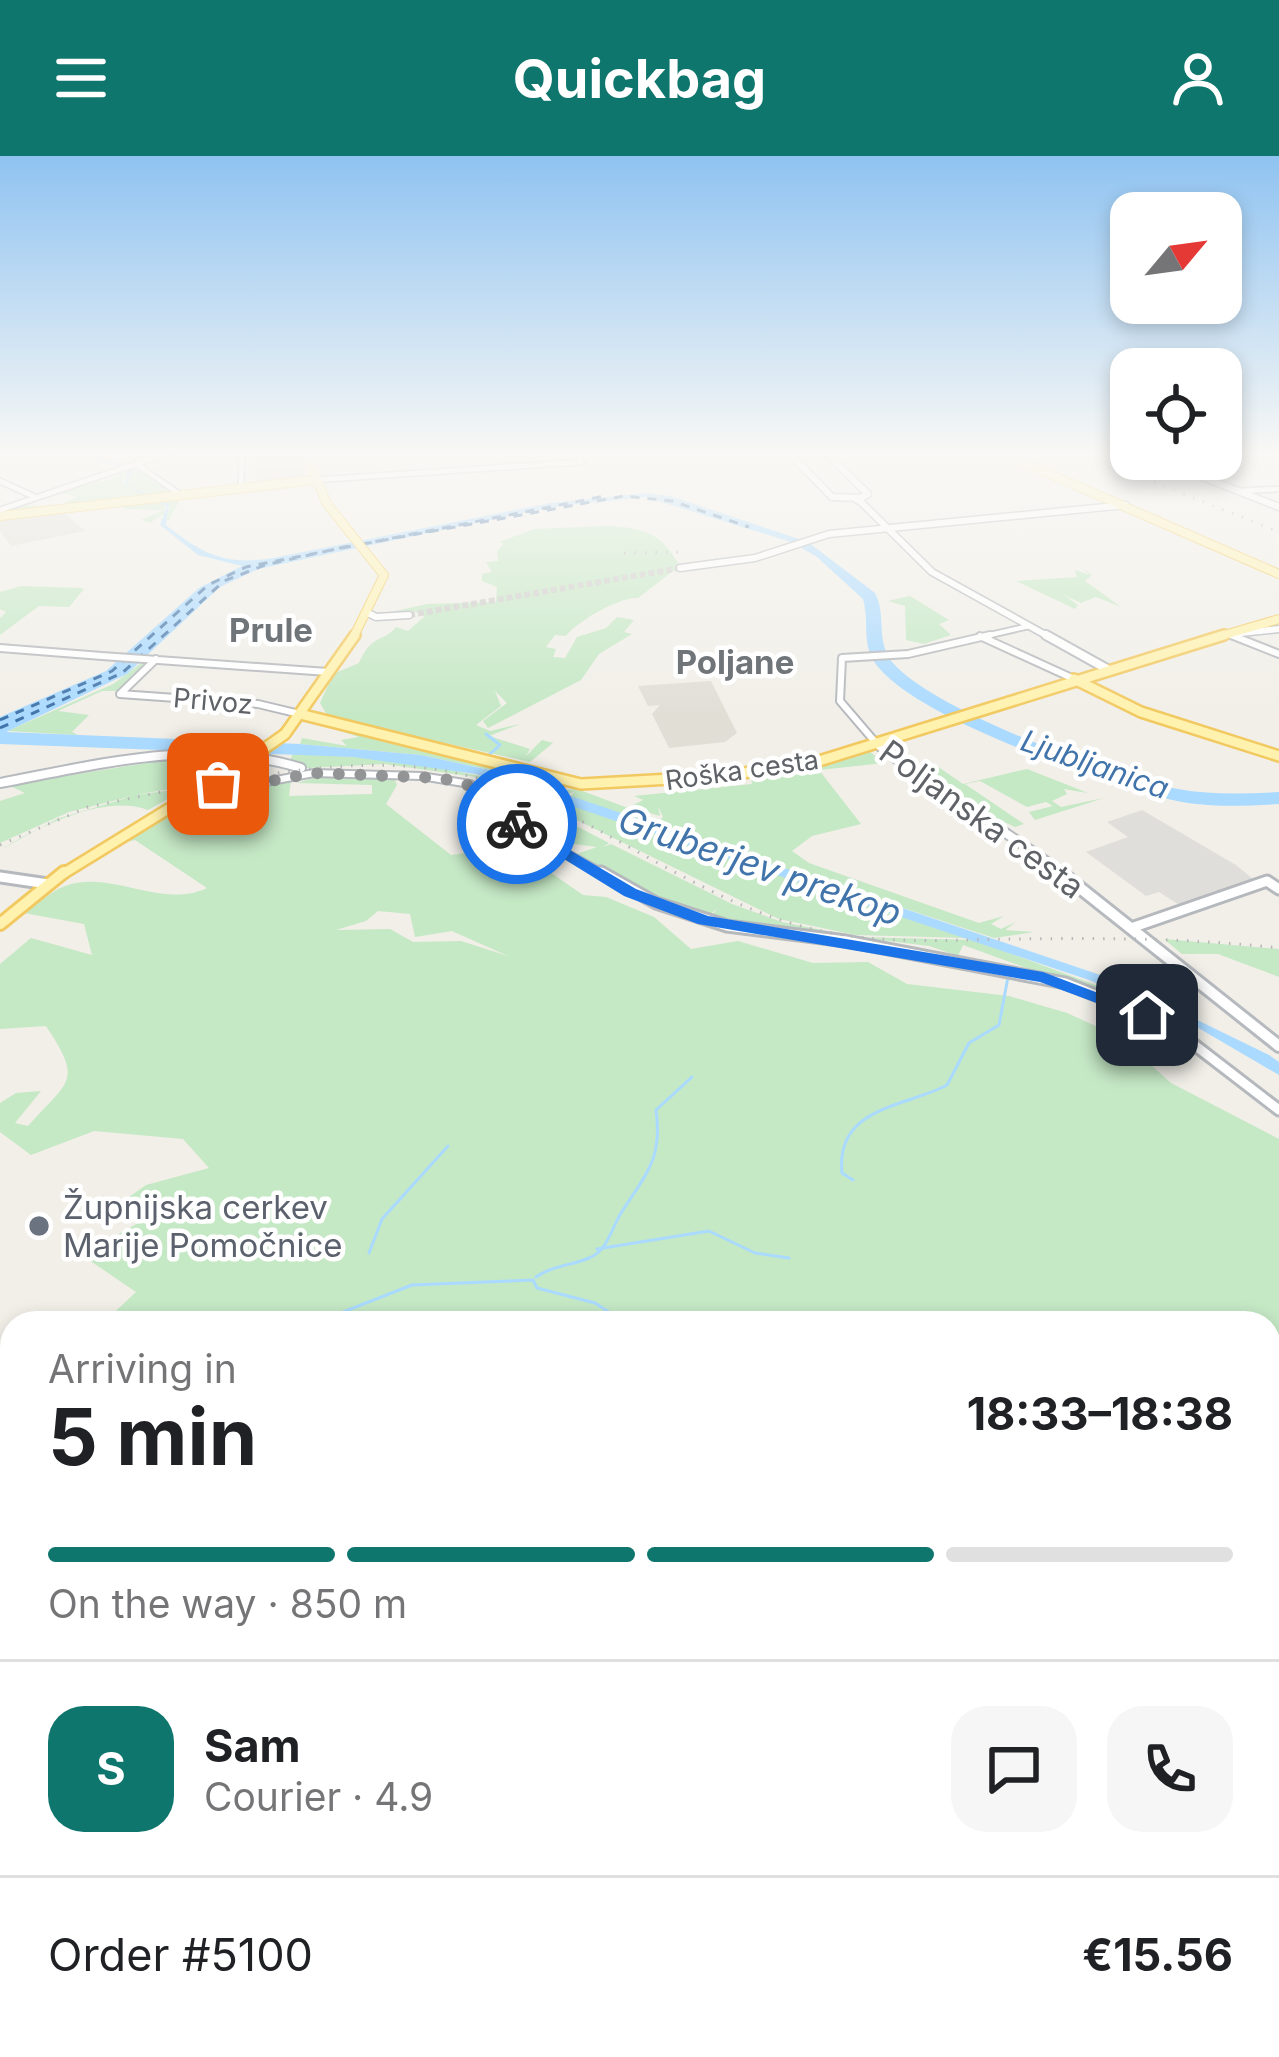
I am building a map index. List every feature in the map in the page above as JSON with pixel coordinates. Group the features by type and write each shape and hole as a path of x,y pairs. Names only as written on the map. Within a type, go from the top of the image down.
{"main road":[{"path":"0,925 48,884 248,760 304,715 328,672 370,616 384,575 356,540"},
{"path":"680,568 743,559 809,540"},
{"path":"900,540 921,561 1106,670"},
{"path":"1203,540 1279,574"},
{"path":"370,616 407,615"},
{"path":"1249,630 1279,619"},
{"path":"1074,679 1228,634 1279,629"},
{"path":"1074,679 1150,716 1279,756"},
{"name":"Roška cesta","path":"304,715 594,786 773,771 1074,679"},
{"name":"Poljanska cesta","path":"876,742 923,783 1012,834 1279,1046"},
{"path":"0,783 182,754 268,758 306,772"},
{"path":"181,800 220,785 237,767"},
{"path":"199,788 241,787"}],"street":[{"path":"980,636 1029,626"},
{"path":"1228,634 1279,654"},
{"path":"980,636 1074,679"},
{"name":"Poljanska cesta","path":"876,742 841,703 842,658 892,655 980,636"},
{"path":"0,648 328,672"},
{"name":"Privoz","path":"152,659 120,694 258,704 304,715"},
{"path":"241,787 306,772 421,776 470,784 512,820 617,885 704,921 1065,983 1173,1028 1279,1110"},
{"path":"0,877 48,884"},
{"path":"1131,928 1267,881 1279,889"}],"shaded area":[{"path":"6,540 42,540 11,546"},
{"path":"711,681 737,733 725,742 669,748 652,714 660,705 648,706 638,686"},
{"path":"1142,810 1254,880 1181,906 1159,892 1146,896 1086,852 1128,837 1107,822"}],"green space":[{"path":"659,540 683,570 673,571 638,598 600,611 566,636 555,635 546,647 556,649 553,657 565,658 577,637 606,628 617,617 634,620 624,632 632,634 599,654 581,680 488,728 483,721 507,703 495,691 501,706 476,725 490,731 520,724 489,736 530,749 526,756 542,740 553,743 530,762 324,716 319,711 327,715 320,703 333,674 359,663 368,647 396,627 408,631 425,616 414,611 382,614 427,604 496,602 497,587 482,581 482,574 492,572 486,562 498,561 497,551 504,544 499,542"},
{"path":"1081,567 1092,575 1085,581 1121,607 1096,597 1081,603 1064,595 1078,605 1075,609 1016,581 1077,577 1075,570 1090,575"},
{"path":"21,586 84,589 69,607 39,606 0,635 0,618 6,612 0,609 0,592"},
{"path":"910,596 949,620 939,624 951,635 924,644 906,640 905,606 888,601"},
{"path":"144,661 147,665 117,691 102,691 58,711 89,715 72,732 78,735 8,731 113,684"},
{"path":"316,723 537,775 565,790 577,789 660,820 663,817 658,806 660,816 630,807 643,800 634,796 752,784 751,776 868,750 884,763 819,770 861,824 812,836 792,851 809,863 979,923 1004,916 991,924 1001,929 1016,922 1005,930 1034,932 994,938 581,802 571,796 574,792 567,794 518,776 421,755 300,744 302,738 347,746 341,740 359,737"},
{"path":"293,753 398,760 491,778 967,938 856,935 779,919 534,799 475,777 385,764 307,768 290,761"},
{"path":"191,756 240,759 194,785 134,795 188,788 148,810 131,806 92,809 37,830 57,819 133,796 69,812 0,843 0,801 25,793 8,785"},
{"path":"937,766 963,784 1027,769 1088,793 1064,789 1067,794 1052,801 1061,807 1104,798 1035,820 1029,812 1053,806 1046,802 1027,807 980,781 965,784 1024,824 1015,827 965,804 911,768"},
{"path":"320,776 393,776 397,785 386,804 451,855 514,847 583,895 606,897 654,917 691,949 738,941 813,963 868,962 907,984 1009,996 1067,1013 1120,1037 1171,1083 1279,1139 1279,1311 116,1311 136,1292 83,1256 91,1245 161,1214 175,1198 129,1206 122,1202 146,1185 209,1168 183,1139 94,1131 31,1155 0,1132 0,1103 16,1093 41,1091 15,1123 28,1126 62,1088 68,1070 46,1026 0,1029 0,964 31,938 92,955 84,924 24,913 65,886 82,882 172,895 207,888 135,840 113,845 194,800 291,781 289,796 372,794 372,785 297,783","holes":["378,911 410,914 415,937 452,931 508,956 461,941 413,942 390,929 336,930 366,921"]},
{"path":"503,788 609,843 603,847 611,844 732,904 782,922 857,937 974,940 1166,1011 1156,1015 963,945 958,956 929,946 708,919 718,908 704,919 633,891 574,855 597,847 574,844 563,849 541,835 560,821 514,797 501,803 497,794 495,801 492,795"},
{"path":"1164,939 1279,949 1279,977 1218,954 1182,954"}],"water":[{"name":"Gruberjev prekop","path":"179,540 241,560 365,540 397,540 258,569 220,587 127,674 6,732 300,744 421,755 503,773 1115,980 1269,1055 1279,1062 1279,1075 1178,1016 1089,980 476,774 353,757 0,744 0,717 106,671 199,588 242,566 198,555"},
{"path":"784,540 808,542 875,593 893,663 945,701 1026,739 1112,771 1190,791 1279,792 1279,804 1209,805 1168,799 1015,747 934,709 902,688 873,660 863,599 817,557"}],"waterway":[{"path":"486,734 500,745 490,754"},
{"path":"853,1180 842,1173 850,1134 877,1112 947,1085 969,1043 999,1025 1008,977"},
{"path":"601,1248 650,1166 657,1142 656,1110 692,1077"},
{"path":"369,1253 382,1219 448,1146"},
{"path":"601,1248 709,1231 755,1253 789,1258"},
{"path":"536,1277 589,1258 601,1248"},
{"path":"346,1311 412,1285 533,1280 537,1288 595,1303 607,1311"}],"ferry route":[{"path":"325,551 384,540"},
{"path":"363,544 386,540"},
{"path":"325,551 353,545"},
{"path":"0,720 112,671 208,585 246,567 325,551"},
{"path":"0,728 122,673 224,581 265,565 325,551"}],"tunnel":[{"path":"409,615 680,568"}],"railway":[{"path":"624,553 685,552"},
{"path":"226,781 357,766 455,773 530,797 731,900 842,935 916,940 1148,939 1279,948"},
{"path":"0,845 88,807 191,786"}],"way so far":[{"path":"218,784 237,767 196,787 217,791 314,773 448,778 482,789 517,824"}],"place":[{"name":"Župnijska cerkev Marije Pomočnice","path":"39,1226"}],"district":[{"name":"Prule","path":"271,630"},
{"name":"Poljane","path":"735,662"}],"route":[{"path":"517,824 630,892 704,921 1043,977 1147,1015"}],"water label":[{"name":"Ljubljanica","path":"1095,764"}]}
